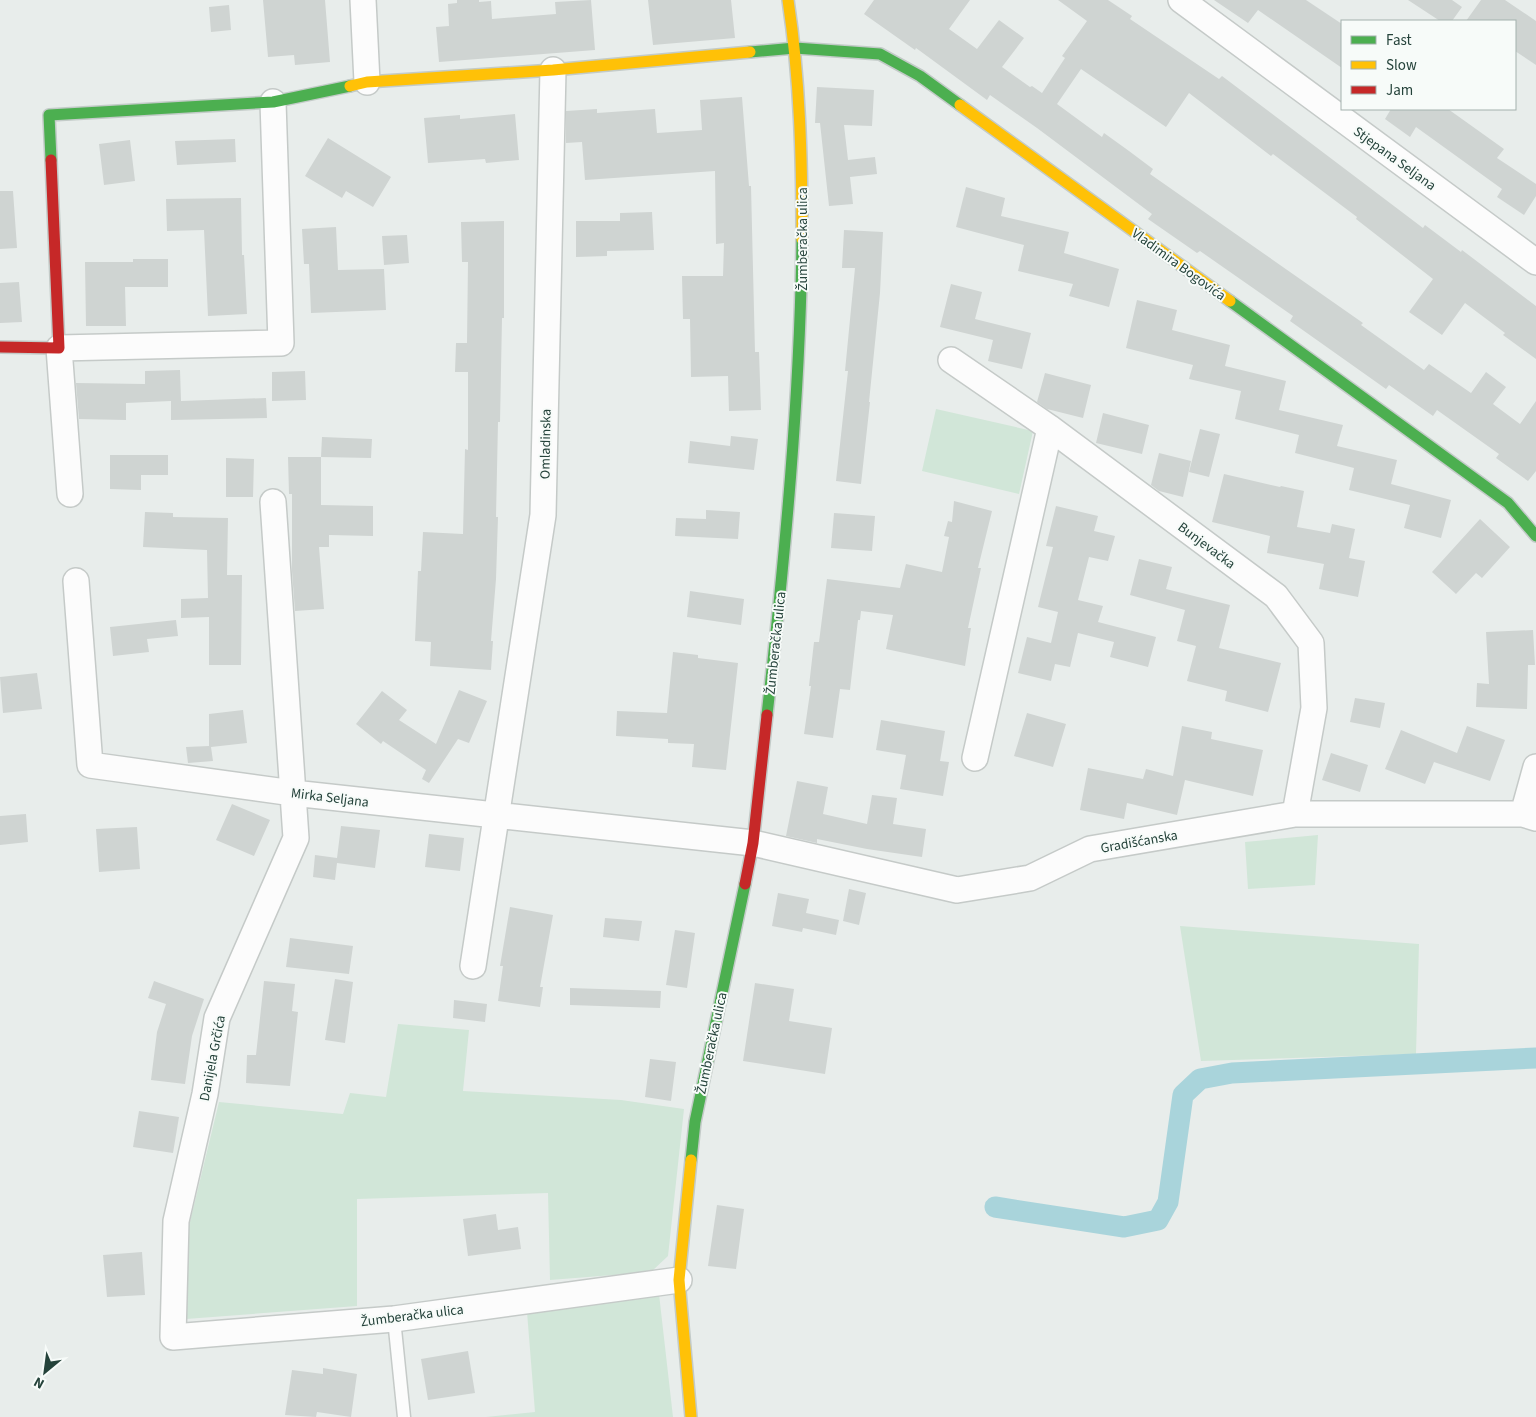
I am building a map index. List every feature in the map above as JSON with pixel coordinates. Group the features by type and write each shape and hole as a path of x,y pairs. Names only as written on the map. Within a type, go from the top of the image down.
{"street":[{"path":"364,0 367,82"},
{"name":"Žumberačka ulica","path":"691,1417 679,1280 695,1122 753,843 784,568 801,312 802,178 795,48 788,0"},
{"name":"Stjepana Seljana","path":"1181,0 1536,262"},
{"name":"Vladimira Bogovića","path":"59,348 49,115 273,102 367,82 553,70 795,48 880,54 920,76 1508,503 1536,536"},
{"name":"Omladinska","path":"473,966 543,515 553,70"},
{"path":"0,347 59,348 281,343 273,102"},
{"path":"59,348 70,494"},
{"name":"Bunjevačka","path":"951,360 1050,428 1276,596 1311,643 1314,708 1295,814"},
{"path":"975,758 1050,428"},
{"name":"Danijela Grčića","path":"173,1336 176,1221 205,1094 217,1018 296,838 274,502"},
{"name":"Mirka Seljana","path":"76,581 90,765 293,793 753,843"},
{"path":"1530,816 1536,767"},
{"name":"Gradišćanska","path":"753,843 957,890 1030,878 1090,849 1295,814 1530,816"},
{"name":"Žumberačka ulica","path":"173,1336 394,1319 679,1280"}],"lane":[{"path":"394,1319 404,1417"}],"green space":[{"path":"936,409 1033,431 1019,494 922,471"},
{"path":"1318,835 1315,885 1248,889 1245,842"},
{"path":"1180,926 1419,944 1416,1054 1201,1061"},
{"path":"398,1024 469,1030 463,1091 621,1100 684,1109 668,1256 651,1272 550,1280 548,1193 357,1199 357,1306 186,1319 187,1234 219,1102 343,1114 350,1093 386,1097"},
{"path":"659,1294 673,1417 486,1417 535,1412 527,1312"}],"building":[{"path":"263,0 325,0 330,62 295,65 294,55 268,57"},
{"path":"457,0 491,1 492,19 556,14 555,2 591,0 595,50 439,62 436,27 449,26 448,4 457,3"},
{"path":"648,0 731,0 735,38 653,45"},
{"path":"874,0 970,0 949,29 977,49 999,20 1024,38 1002,67 1030,87 1032,86 1042,93 1065,58 1062,56 1087,21 1058,0 1108,0 1132,16 1130,19 1219,79 1222,76 1423,228 1425,225 1461,252 1462,250 1536,306 1536,359 1503,335 1505,333 1465,303 1442,335 1409,312 1433,279 1356,219 1357,217 1273,154 1271,156 1189,93 1166,127 1081,69 1057,104 1102,137 1104,133 1129,151 1153,169 1150,174 1363,323 1361,325 1424,370 1429,364 1471,393 1486,372 1506,387 1493,404 1520,424 1536,401 1536,471 1528,481 1496,458 1499,454 1437,410 1433,416 1389,385 1386,389 1290,321 1293,316 1200,251 1197,253 1148,219 1152,214 1037,128 990,95 987,100 916,48 915,50 864,14"},
{"path":"1214,0 1306,0 1341,23 1341,67 1258,10 1248,23"},
{"path":"1408,0 1452,0 1462,7 1453,20 1438,20"},
{"path":"1481,0 1505,0 1536,21 1536,65 1516,52 1516,20 1467,20"},
{"path":"229,5 231,30 211,32 209,7"},
{"path":"817,87 874,90 872,126 844,125 848,160 875,157 877,174 850,177 853,204 829,206 820,123 815,123"},
{"path":"742,97 749,186 751,186 755,352 759,352 761,410 729,411 728,376 691,377 690,319 683,319 682,276 723,276 724,243 716,244 715,171 585,180 582,142 566,143 566,111 597,109 597,113 655,109 657,133 702,130 700,100"},
{"path":"1390,110 1449,110 1504,149 1497,158 1536,184 1536,196 1524,215 1497,197 1502,189 1416,127 1410,137 1385,119"},
{"path":"515,114 519,160 486,163 485,159 428,163 424,118 460,115 460,119"},
{"path":"328,138 391,177 373,207 346,191 342,198 305,176"},
{"path":"235,139 236,162 177,165 175,141"},
{"path":"130,140 135,181 104,185 99,144"},
{"path":"966,187 1005,198 1001,216 1069,232 1064,253 1119,269 1109,307 1069,296 1073,284 1018,271 1024,245 956,227"},
{"path":"0,191 13,191 17,248 0,249"},
{"path":"241,198 242,255 244,255 247,314 208,316 204,230 167,231 166,199"},
{"path":"652,212 654,250 607,251 607,256 576,257 576,221 620,221 620,213"},
{"path":"504,221 504,318 502,318 500,422 498,422 496,517 498,517 491,670 430,666 431,642 415,641 418,571 421,571 423,532 463,534 465,449 468,450 468,372 455,372 456,343 467,343 468,262 462,262 461,222"},
{"path":"336,227 338,270 384,269 386,310 311,313 309,264 304,264 302,229"},
{"path":"844,230 883,232 880,293 861,484 836,481 848,371 845,371 855,268 842,268"},
{"path":"407,235 409,263 384,265 382,236"},
{"path":"133,259 168,259 168,287 125,287 126,326 86,326 85,262 133,262"},
{"path":"19,282 22,322 0,323 0,283"},
{"path":"951,284 982,292 975,319 1031,333 1022,369 988,361 993,340 940,327"},
{"path":"1137,300 1177,310 1172,330 1230,345 1225,366 1286,381 1279,410 1343,425 1337,446 1397,460 1391,484 1451,500 1441,538 1404,528 1410,505 1349,490 1354,468 1295,453 1299,435 1235,419 1241,391 1189,379 1193,365 1126,348"},
{"path":"180,370 181,401 266,398 267,418 171,420 171,401 126,403 126,420 79,419 76,383 145,384 145,371"},
{"path":"305,371 306,400 272,401 272,372"},
{"path":"1045,373 1091,385 1083,418 1047,409 1037,402"},
{"path":"1103,413 1149,425 1142,454 1096,443"},
{"path":"1200,429 1220,434 1209,477 1189,472"},
{"path":"731,436 758,439 754,470 688,463 690,441 730,446"},
{"path":"322,437 372,439 371,458 321,457"},
{"path":"1159,453 1191,461 1183,497 1159,491 1151,485"},
{"path":"110,455 168,455 168,475 141,475 141,490 110,489"},
{"path":"288,457 321,457 321,505 373,506 373,536 329,535 329,547 319,547 324,609 295,611 292,571 292,494 289,494"},
{"path":"226,458 254,459 253,497 226,497"},
{"path":"1224,474 1304,491 1297,527 1330,533 1332,524 1355,529 1349,558 1365,561 1358,597 1319,589 1324,564 1267,553 1270,536 1212,522"},
{"path":"954,501 992,511 978,568 981,568 968,628 971,628 965,666 886,649 893,615 861,611 860,620 858,620 850,690 840,689 833,738 804,734 811,686 809,686 814,642 819,642 827,579 900,588 906,564 942,572 949,537 944,536 948,521 952,522"},
{"path":"1056,506 1098,516 1094,531 1115,536 1108,561 1089,557 1078,600 1103,606 1098,622 1156,637 1148,667 1110,657 1114,642 1078,633 1070,667 1055,664 1051,681 1018,673 1027,637 1051,643 1058,612 1038,607 1053,547 1046,546"},
{"path":"706,510 740,512 738,539 675,536 676,518 706,519"},
{"path":"145,512 173,513 173,517 228,518 227,575 242,575 241,665 209,665 209,617 181,618 181,599 208,598 207,550 143,547"},
{"path":"834,513 875,516 872,551 831,548"},
{"path":"1480,519 1510,547 1482,578 1476,573 1456,594 1432,572"},
{"path":"1139,559 1172,567 1166,589 1230,605 1219,648 1281,663 1268,712 1225,701 1227,691 1187,681 1196,646 1177,641 1185,610 1130,595"},
{"path":"690,591 744,599 741,625 687,617"},
{"path":"176,620 178,636 147,639 149,652 113,656 110,627"},
{"path":"1533,630 1535,665 1528,665 1527,709 1476,707 1477,683 1489,684 1486,632"},
{"path":"673,652 698,655 698,658 738,663 726,770 692,767 694,744 668,743 668,739 616,736 617,711 667,713"},
{"path":"37,673 42,709 3,713 0,677"},
{"path":"459,690 487,701 469,743 458,739 429,783 422,779 426,770 383,741 381,744 356,724 382,691 407,710 399,720 436,744"},
{"path":"1355,698 1385,703 1380,728 1350,722"},
{"path":"243,710 247,743 211,747 213,761 188,763 186,747 209,746 209,714"},
{"path":"1027,713 1066,724 1053,767 1014,756"},
{"path":"881,720 945,731 940,761 949,762 943,796 900,789 906,755 876,750"},
{"path":"1182,726 1212,732 1211,739 1263,750 1253,796 1185,780 1177,815 1127,803 1124,819 1080,810 1088,768 1143,779 1146,769 1173,776"},
{"path":"1467,726 1505,740 1490,781 1434,762 1425,784 1385,769 1401,730 1457,753"},
{"path":"1331,753 1368,765 1360,792 1322,780"},
{"path":"797,781 828,787 823,814 867,824 872,795 897,798 893,824 926,829 922,857 817,839 817,843 786,836"},
{"path":"232,804 270,820 254,856 216,840"},
{"path":"26,814 28,842 0,845 0,816"},
{"path":"341,826 380,830 375,868 337,863 335,880 313,877 315,855 337,858"},
{"path":"137,827 140,869 99,872 96,829"},
{"path":"429,834 464,838 460,871 425,867"},
{"path":"849,889 866,893 859,925 843,921"},
{"path":"778,893 809,899 806,913 839,920 836,935 803,928 802,932 772,926"},
{"path":"510,907 553,915 540,987 543,987 540,1007 498,1001 503,966 500,966"},
{"path":"605,918 642,921 639,941 603,937"},
{"path":"675,930 695,933 687,988 666,985"},
{"path":"290,938 353,946 349,974 286,967"},
{"path":"335,979 353,982 345,1043 325,1040"},
{"path":"154,981 204,999 192,1036 185,1084 151,1080 157,1032 166,1004 148,998"},
{"path":"264,981 295,984 292,1011 298,1012 290,1086 246,1083 247,1055 256,1055"},
{"path":"755,983 794,989 789,1021 832,1028 825,1074 743,1061"},
{"path":"570,988 661,991 660,1008 570,1005"},
{"path":"454,1000 487,1004 485,1022 453,1018"},
{"path":"650,1059 676,1062 671,1101 645,1097"},
{"path":"139,1111 179,1117 173,1153 133,1147"},
{"path":"717,1205 744,1209 736,1269 708,1266"},
{"path":"496,1214 498,1230 518,1227 521,1249 468,1256 463,1219"},
{"path":"142,1252 145,1295 107,1297 103,1255"},
{"path":"468,1351 475,1393 428,1400 421,1359"},
{"path":"323,1368 357,1374 351,1417 317,1412 316,1417 285,1415 292,1370 323,1374"}],"waterway":[{"path":"995,1207 1124,1227 1158,1220 1168,1202 1183,1095 1200,1079 1232,1073 1536,1058"}],"traffic: fast":[{"path":"750,52 795,48 880,54 920,76 960,105"},
{"path":"51,160 49,115 273,102 350,86"},
{"path":"767,715 791,477 801,299 802,239"},
{"path":"1230,301 1508,503 1536,536"},
{"path":"691,1160 695,1122 745,884"}],"traffic: slow":[{"path":"788,0 800,119 802,239"},
{"path":"350,86 367,82 553,70 750,52"},
{"path":"960,105 1230,301"},
{"path":"691,1160 679,1280 691,1417"}],"traffic: jam":[{"path":"0,347 59,348 51,160"},
{"path":"745,884 753,843 767,715"}]}
